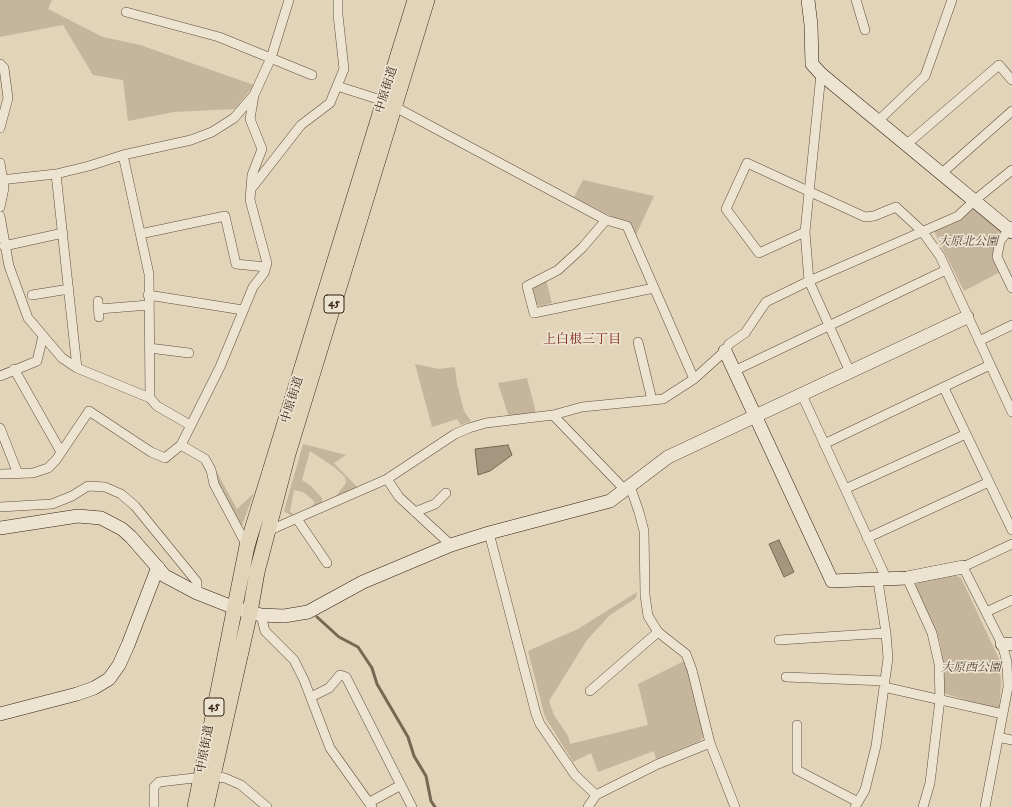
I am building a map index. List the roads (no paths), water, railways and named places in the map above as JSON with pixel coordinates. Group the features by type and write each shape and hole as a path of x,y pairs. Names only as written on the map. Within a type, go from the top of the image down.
{"main road":[{"name":"中原街道","path":"195,807 207,776 256,613 257,572 290,447 389,104 415,0"},
{"name":"中原街道","path":"206,807 207,739 247,546 389,104 427,0"}],"street":[{"path":"0,474 33,473 48,468 56,460 89,411 151,452 165,458 182,445 190,425 220,367 253,286 264,273 267,263 250,200 252,175 262,149 250,119 254,95 271,58 289,0"},
{"path":"251,189 301,125 330,103 344,69 338,16 338,0"},
{"path":"808,0 811,25 812,64 821,74 1011,229 1000,241 997,256 1012,288"},
{"path":"856,0 865,30"},
{"path":"878,121 925,76 952,0"},
{"path":"126,12 218,37 312,75"},
{"path":"0,64 4,68 8,98 0,128"},
{"path":"907,144 999,66 1012,80"},
{"path":"821,74 805,232 809,281 850,372"},
{"path":"337,86 389,104 606,220 627,226 694,379"},
{"path":"1,180 10,177 56,174 89,166 123,155 191,140 212,132 234,118 254,95"},
{"path":"942,173 1012,111"},
{"path":"123,155 149,274 150,398"},
{"path":"0,163 1,180 4,188 0,207"},
{"path":"805,232 759,253 726,209 747,163 865,217 874,216 896,207 922,231 940,256 1012,412"},
{"path":"268,530 297,519 386,479 455,434 468,428 486,423 553,415 582,407 663,400 694,379 725,351 729,344 744,333 766,302 809,281 958,216 1012,170"},
{"path":"56,174 77,368"},
{"path":"0,216 4,246 9,266 28,318 62,358 77,368 150,398 157,406 190,425"},
{"path":"140,234 225,216 236,264 266,266"},
{"path":"606,220 582,248 558,270 527,286 534,313 654,288"},
{"path":"4,246 63,233"},
{"path":"734,371 946,270"},
{"path":"32,295 69,289"},
{"path":"148,295 243,310"},
{"path":"98,309 149,306"},
{"path":"0,528 78,516 101,518 122,529 165,576 197,593 235,608 256,613 284,616 308,612 363,582 451,545 489,532 610,501 668,457 967,317"},
{"path":"979,341 1012,325"},
{"path":"0,376 14,369 37,361 43,336"},
{"path":"638,342 652,400"},
{"path":"149,348 189,353"},
{"path":"725,351 832,581 907,578 963,567 1012,544"},
{"path":"824,444 990,365"},
{"path":"14,369 61,452"},
{"path":"944,388 1012,530"},
{"path":"797,725 797,770 857,805 864,790 876,746 888,658 883,580 867,538 802,395"},
{"path":"553,415 628,488 644,531 645,595 648,616 658,632 686,654 692,670 710,743 735,807"},
{"path":"0,428 18,474"},
{"path":"845,489 966,434"},
{"path":"182,445 205,459 211,470 214,484 247,546"},
{"path":"386,479 399,496 451,545"},
{"path":"867,538 989,482"},
{"path":"0,507 52,504 72,496 88,486 105,486 121,494 135,506 197,582 197,593"},
{"path":"416,512 435,504 446,493"},
{"path":"297,519 327,563"},
{"path":"489,532 536,714 540,724 575,775 596,795"},
{"path":"963,567 986,612 1007,644 1008,687 985,807"},
{"path":"0,714 77,694 94,688 109,679 119,665 128,645 158,568"},
{"path":"907,578 932,633 938,664 940,699 930,783 923,807"},
{"path":"986,612 1012,600"},
{"path":"256,613 265,630 294,660 311,697 330,748 371,805 400,785"},
{"path":"590,692 658,632"},
{"path":"779,640 886,633"},
{"path":"311,697 329,688 340,675 346,677 412,807"},
{"path":"786,677 884,684 1004,714"},
{"path":"998,738 1012,740"},
{"path":"588,807 596,795 658,764 710,743"},
{"path":"154,807 154,787 158,782 207,776 225,778 241,784 267,807"}],"waterway":[{"path":"317,617 339,637 358,647 372,668 377,684 408,737 414,756 426,776 431,801 435,807"}],"district":[{"name":"上白根三丁目","path":"582,340"}],"park label":[{"name":"大原北公園","path":"968,243"},
{"name":"大原西公園","path":"971,669"}]}
